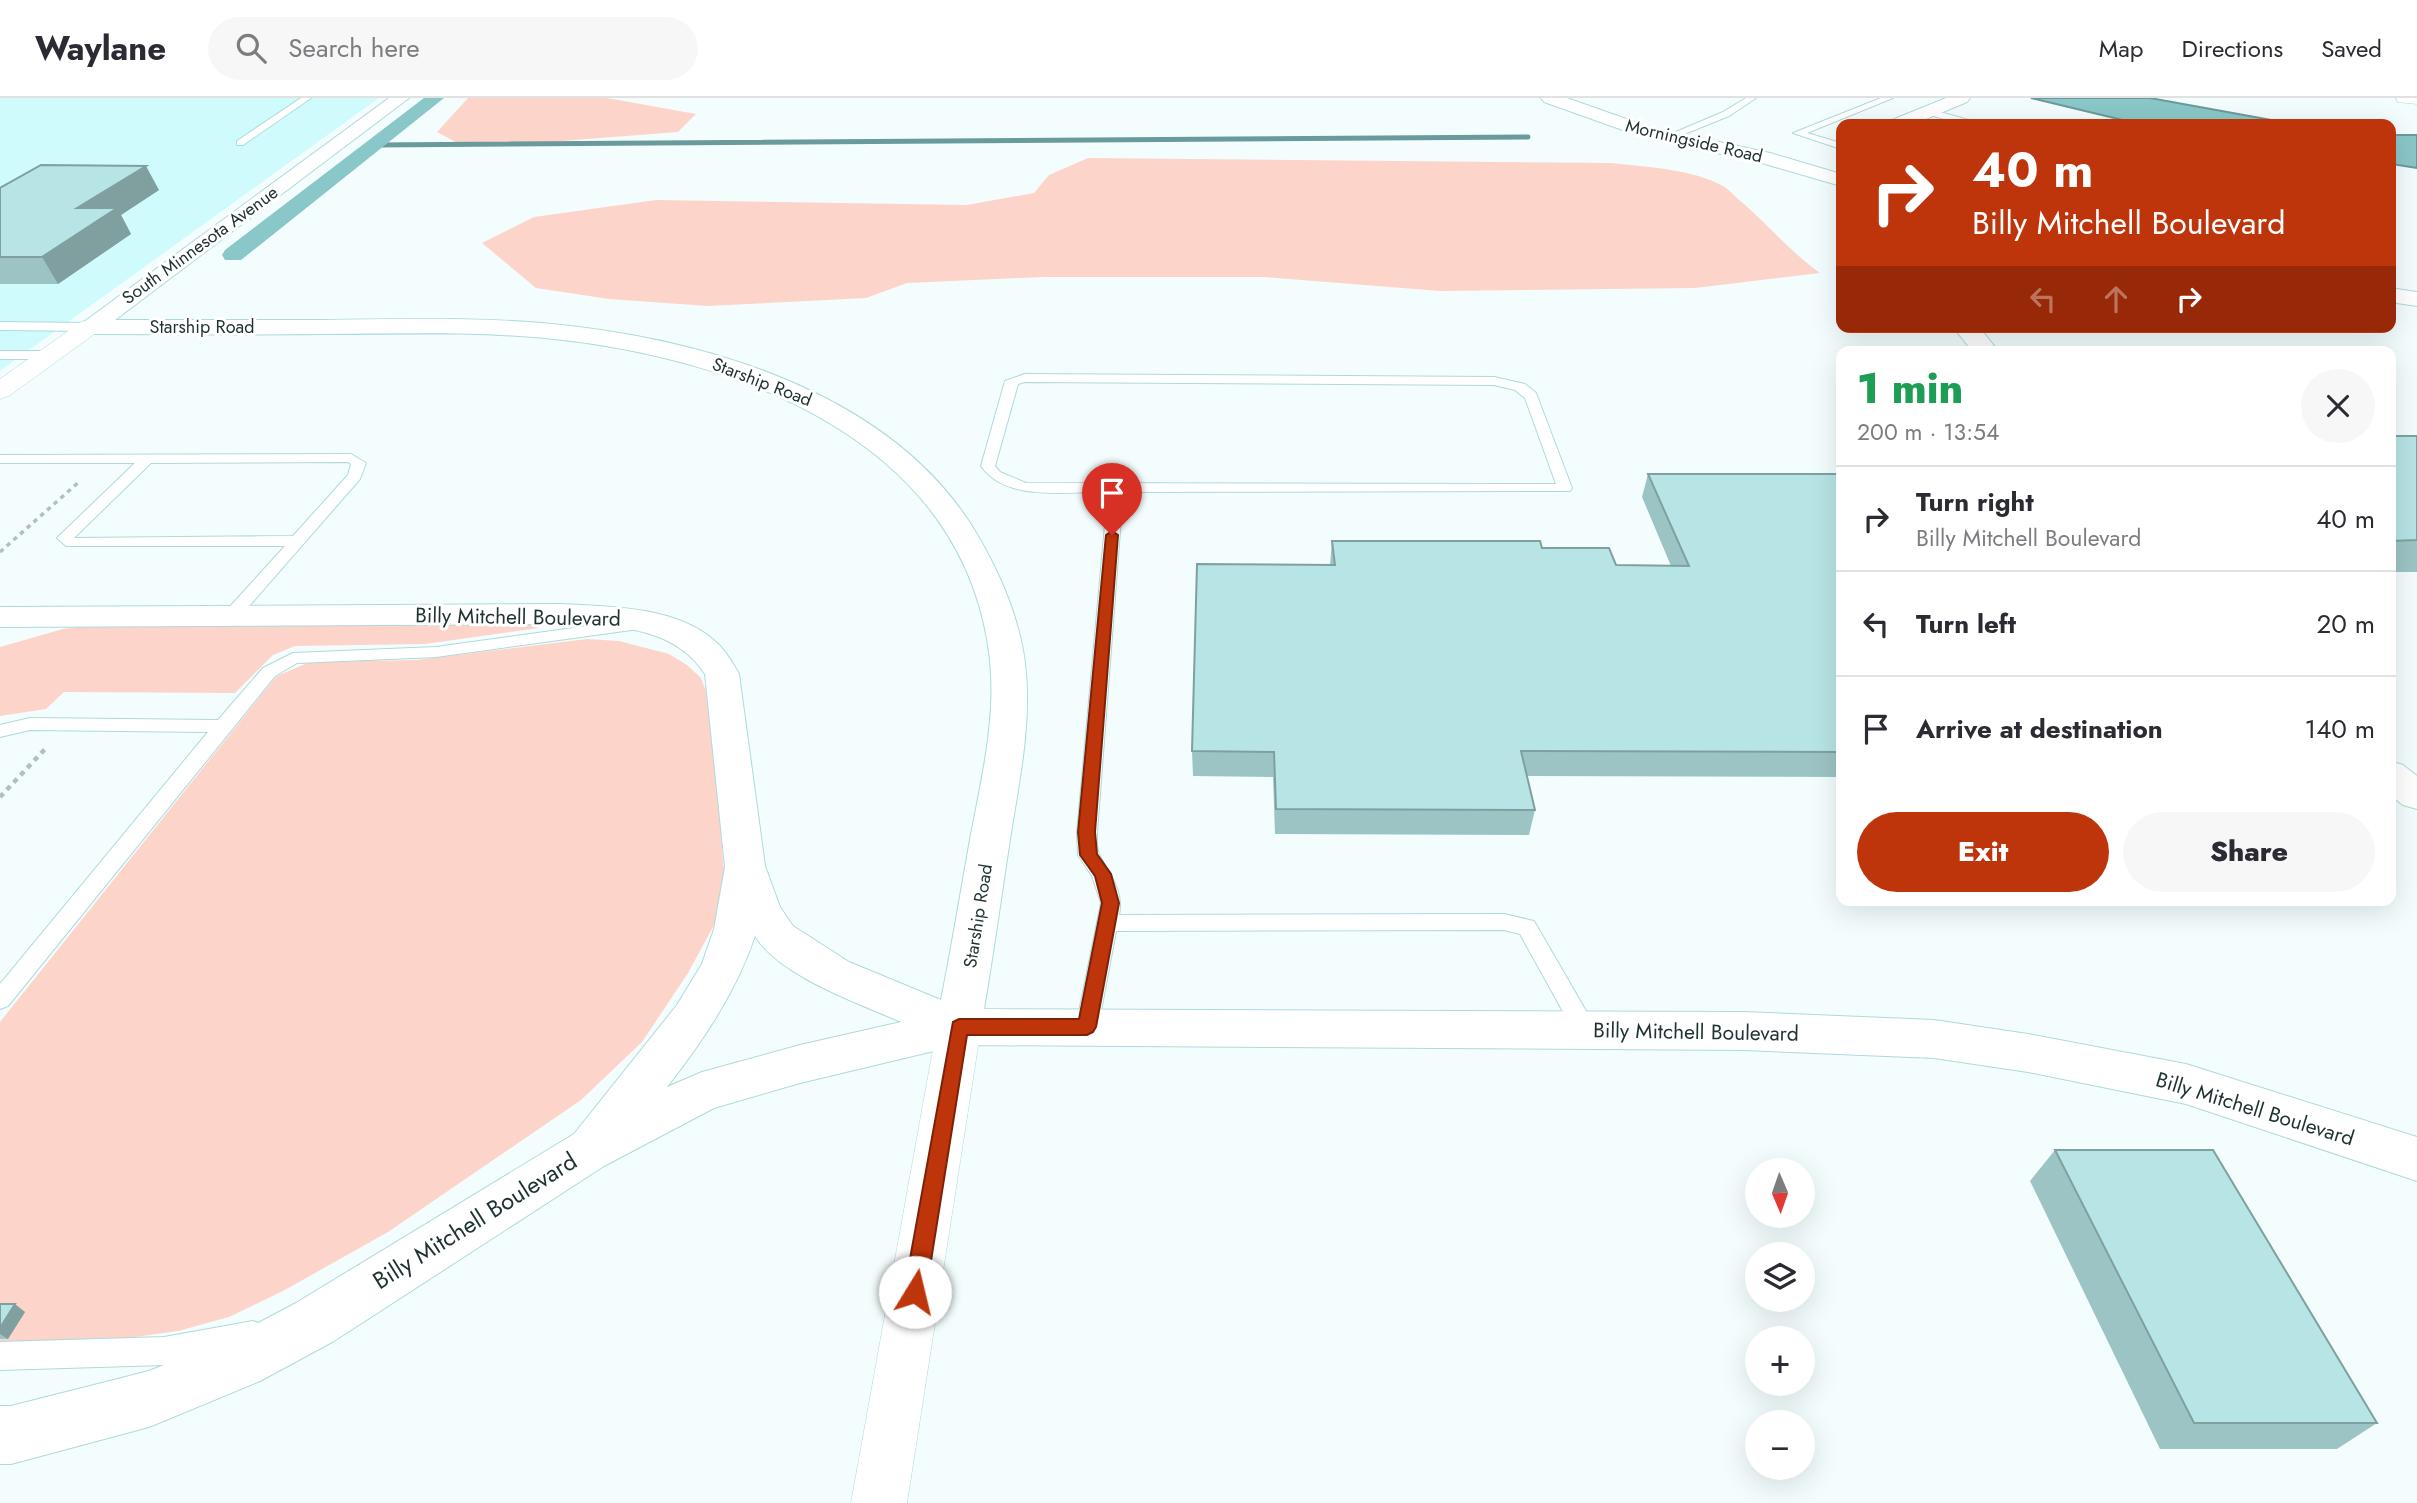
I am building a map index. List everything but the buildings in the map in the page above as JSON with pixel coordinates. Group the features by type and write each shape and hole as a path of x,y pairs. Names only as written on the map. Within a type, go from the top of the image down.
{"street":[{"name":"South Minnesota Avenue","path":"3,387 89,327 400,98"},
{"name":"Morningside Road","path":"1550,98 1611,122 1770,159 1833,177"},
{"path":"1912,119 1961,98"},
{"path":"2404,98 2417,99"},
{"path":"1833,177 1821,172 1822,160 1836,151"},
{"path":"155,278 164,301 182,314 214,327"},
{"path":"2396,296 2417,299"},
{"name":"Starship Road","path":"89,327 491,327 573,334 644,345 716,362 802,394 851,422 894,453 931,487 964,531 992,588 1005,643 1008,690 1005,751 959,1027"},
{"name":"Billy Mitchell Boulevard","path":"0,617 561,614 623,617 651,623 701,645 715,659 722,674 745,866 761,911 778,938 834,974 959,1027"},
{"name":"Billy Mitchell Boulevard","path":"0,637 69,616"},
{"path":"2396,779 2417,796"},
{"path":"587,1151 676,1040 711,986 733,938 745,866"},
{"path":"879,1503 959,1027"},
{"name":"Billy Mitchell Boulevard","path":"0,1435 12,1435 149,1399 242,1362 315,1322 587,1151 702,1093 800,1064 959,1027 1744,1031 1934,1039 2014,1051 2186,1084 2417,1159"}],"lane":[{"path":"240,143 307,98"},
{"path":"1670,136 1726,114 1752,98"},
{"path":"1836,146 1798,133 1889,98"},
{"path":"1929,112 1955,119"},
{"path":"0,326 89,327"},
{"path":"0,355 50,355"},
{"path":"1012,381 1494,381 1520,387 1531,396 1564,488 1116,486 1024,487 995,475 988,466 1012,381"},
{"path":"0,459 351,458 359,463 355,476 231,616"},
{"path":"147,459 65,538 71,543 297,541"},
{"path":"1087,1027 1111,903 1102,874 1088,855 1087,832 1116,486"},
{"path":"0,999 223,726 270,672 293,658 436,652 651,623"},
{"path":"0,731 30,724 223,726"},
{"path":"1106,923 1504,922 1527,927 1585,1030"},
{"path":"0,1356 164,1351 315,1322"}],"path":[{"path":"0,552 104,459"},
{"path":"0,797 48,744"}],"shaded area":[{"path":"0,98 379,98 0,371"},
{"path":"468,98 607,98 696,114 678,132 510,145 461,145 437,132"},
{"path":"2031,98 2150,98 2266,119 2118,119"},
{"path":"2396,135 2417,135 2417,168 2396,165"},
{"path":"1088,158 1612,163 1669,170 1711,180 1729,190 1820,273 1695,288 1440,291 1263,277 1042,277 907,283 866,298 708,306 609,299 536,288 482,243 534,217 656,200 967,205 1034,193 1049,175"},
{"path":"95,625 530,625 539,628 425,644 295,646 273,655 235,693 64,692 46,709 0,716 0,647 63,629"},
{"path":"587,639 619,641 669,654 701,678 706,691 716,767 725,887 713,927 688,973 642,1042 581,1100 388,1232 283,1291 229,1317 178,1331 106,1341 0,1343 0,1022 277,676 310,662 416,660"}],"waterway":[{"path":"233,255 435,98"},
{"path":"375,145 1528,137"}],"route":[{"path":"915,1292 959,1027 1087,1027 1100,947 1111,903 1102,874 1088,855 1087,832 1112,535"}]}
